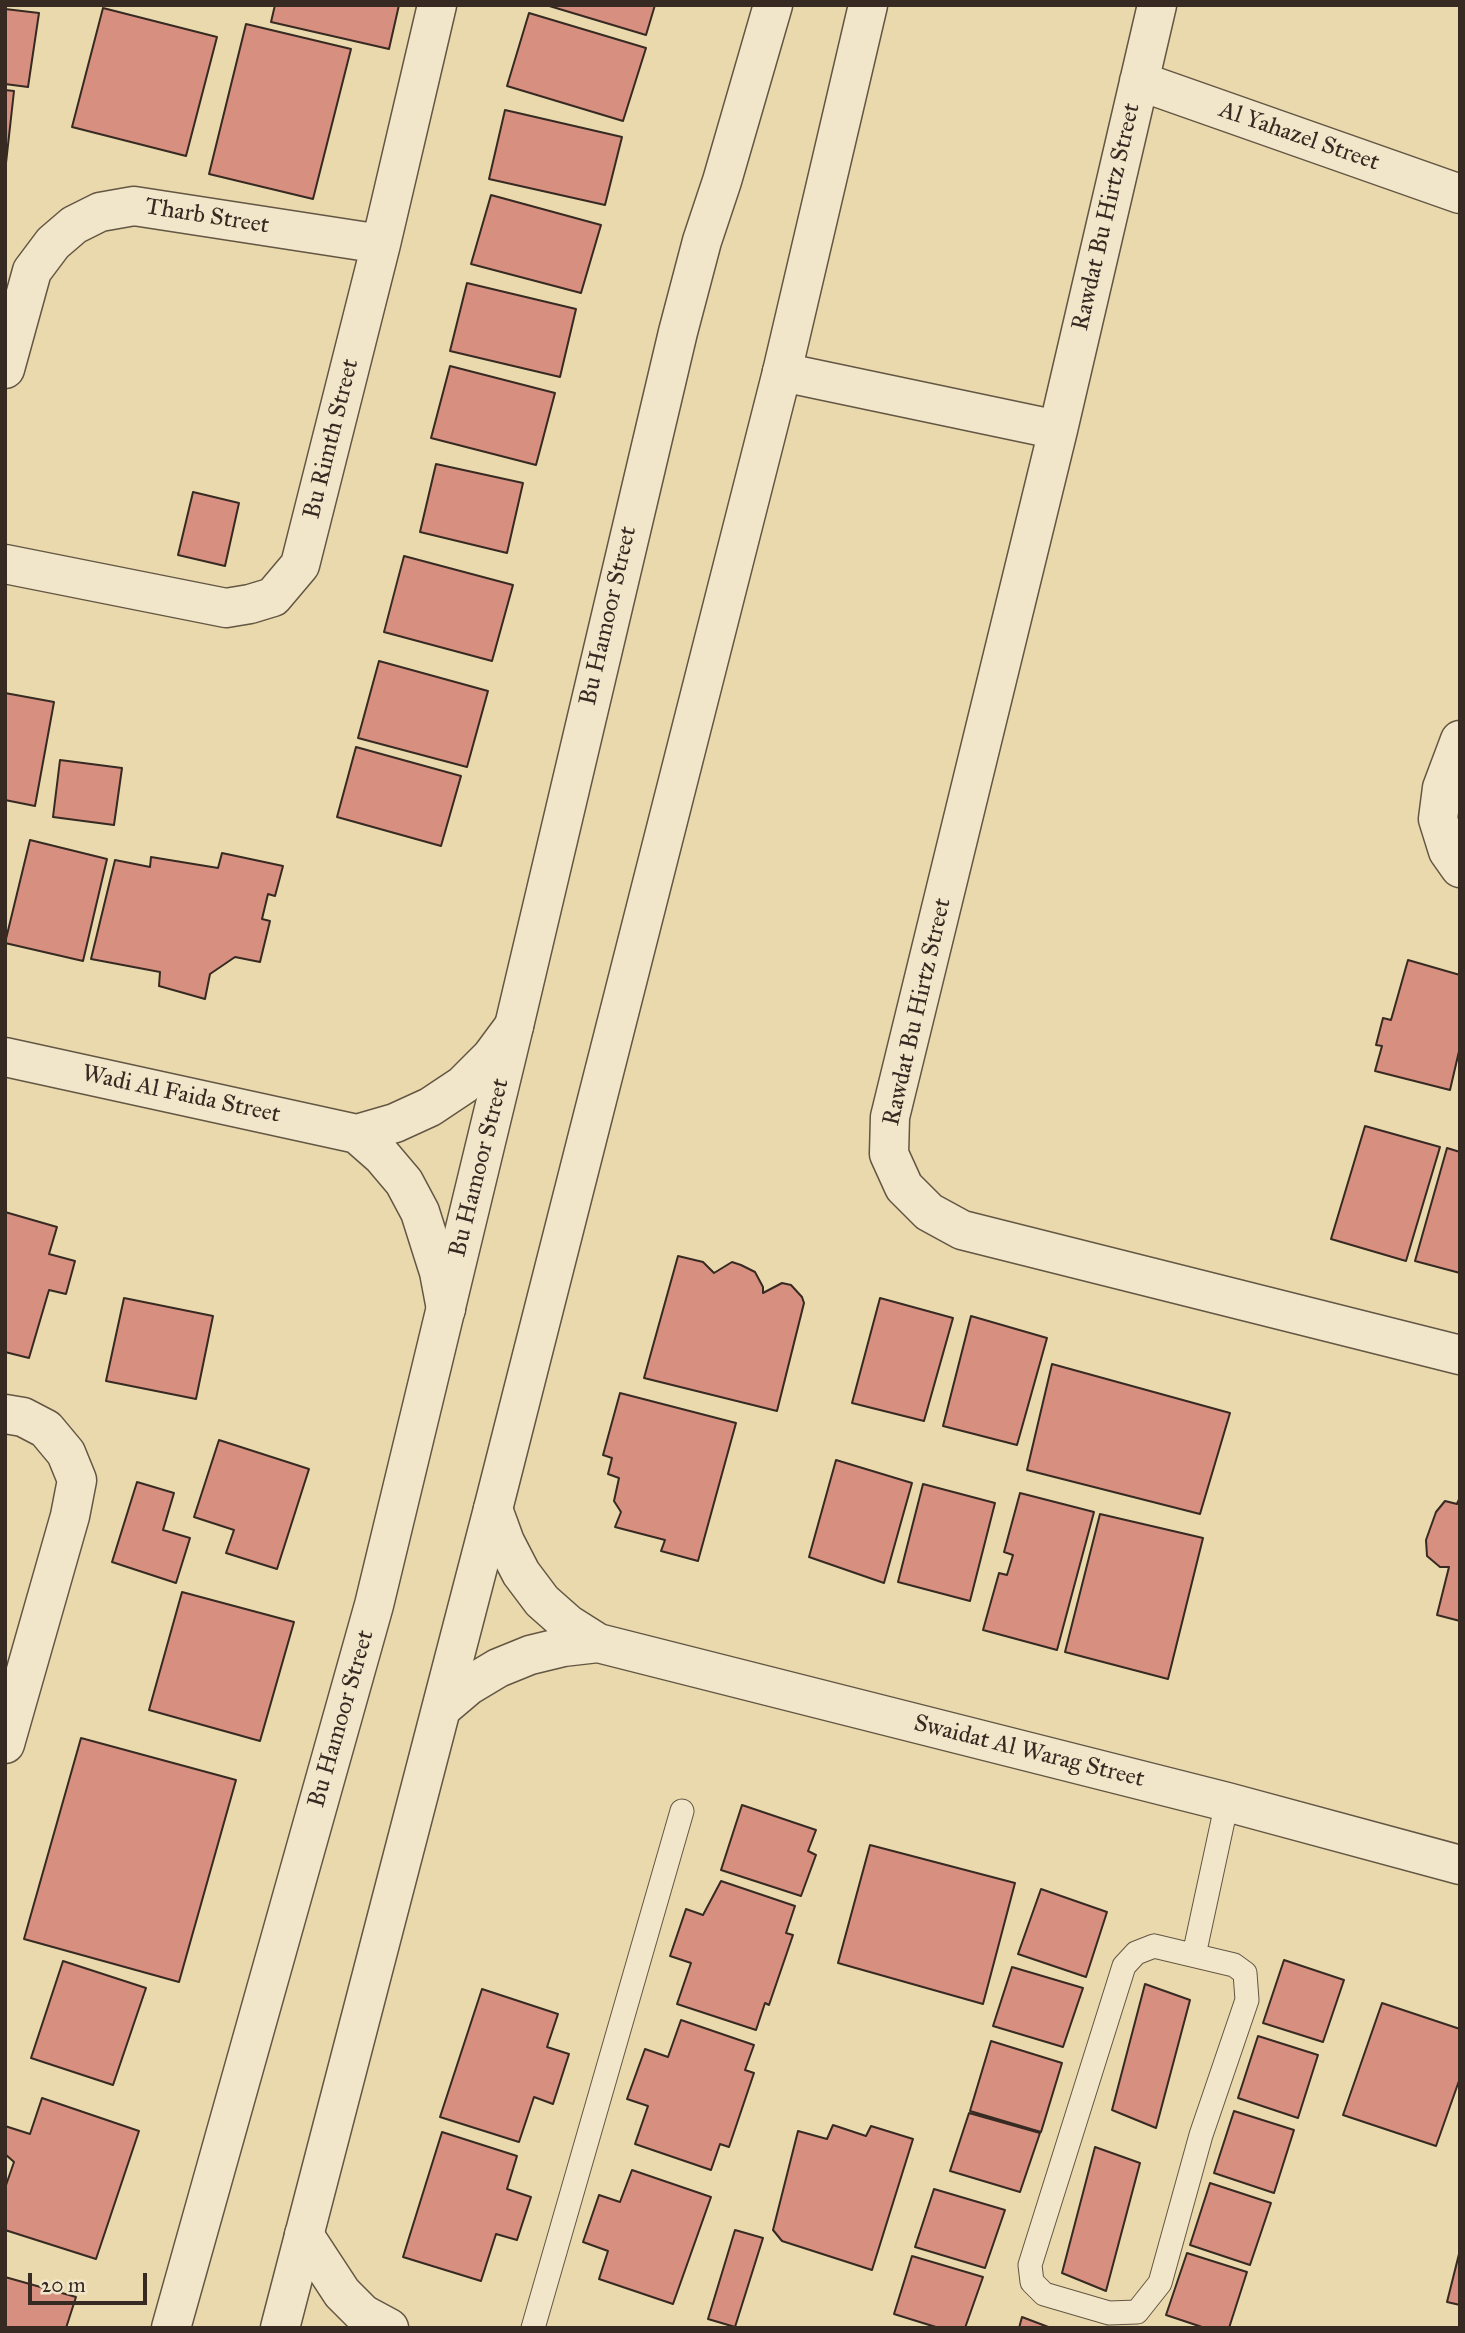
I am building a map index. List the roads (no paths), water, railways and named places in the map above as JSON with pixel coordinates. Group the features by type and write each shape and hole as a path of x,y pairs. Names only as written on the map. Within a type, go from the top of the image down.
{"street":[{"name":"Bu Rimth Street","path":"5,564 226,608 273,597 300,565 381,244 437,5"},
{"name":"Bu Hamoor Street","path":"171,2328 370,1619 678,332 702,241 773,5"},
{"path":"280,2328 442,1708 782,372 868,5"},
{"name":"Rawdat Bu Hirtz Street","path":"1157,5 1058,430 890,1117 889,1154 904,1187 929,1212 962,1230 1460,1355"},
{"name":"Al Yahazel Street","path":"1139,81 1460,194"},
{"name":"Tharb Street","path":"5,369 32,271 53,243 74,225 100,212 134,206 381,244"},
{"path":"782,372 1058,430"},
{"path":"1460,740 1442,788 1437,818 1448,851 1460,869"},
{"path":"357,1134 407,1118 430,1107 463,1085 491,1057 514,1026"},
{"name":"Wadi Al Faida Street","path":"5,1057 357,1134 383,1156 404,1182 420,1212 439,1272 446,1309"},
{"path":"5,1414 23,1418 46,1429 66,1453 77,1480 70,1516 5,1744"},
{"name":"Swaidat Al Warag Street","path":"493,1509 515,1563 542,1601 568,1624 598,1643 1227,1802 1460,1865"},
{"name":"Swaidat Al Warag Street","path":"442,1708 468,1686 498,1668 530,1655 563,1647 598,1643"},
{"path":"304,2235 342,2293 363,2314 389,2328"}],"lane":[{"path":"1194,1955 1227,1802"},
{"path":"533,2328 681,1811"},
{"path":"1154,1946 1194,1955 1234,1965 1245,1973 1247,2000 1201,2135 1160,2283 1137,2312 1130,2313 1109,2313 1044,2294 1032,2282 1030,2265 1124,1966 1136,1952 1154,1946"}]}
